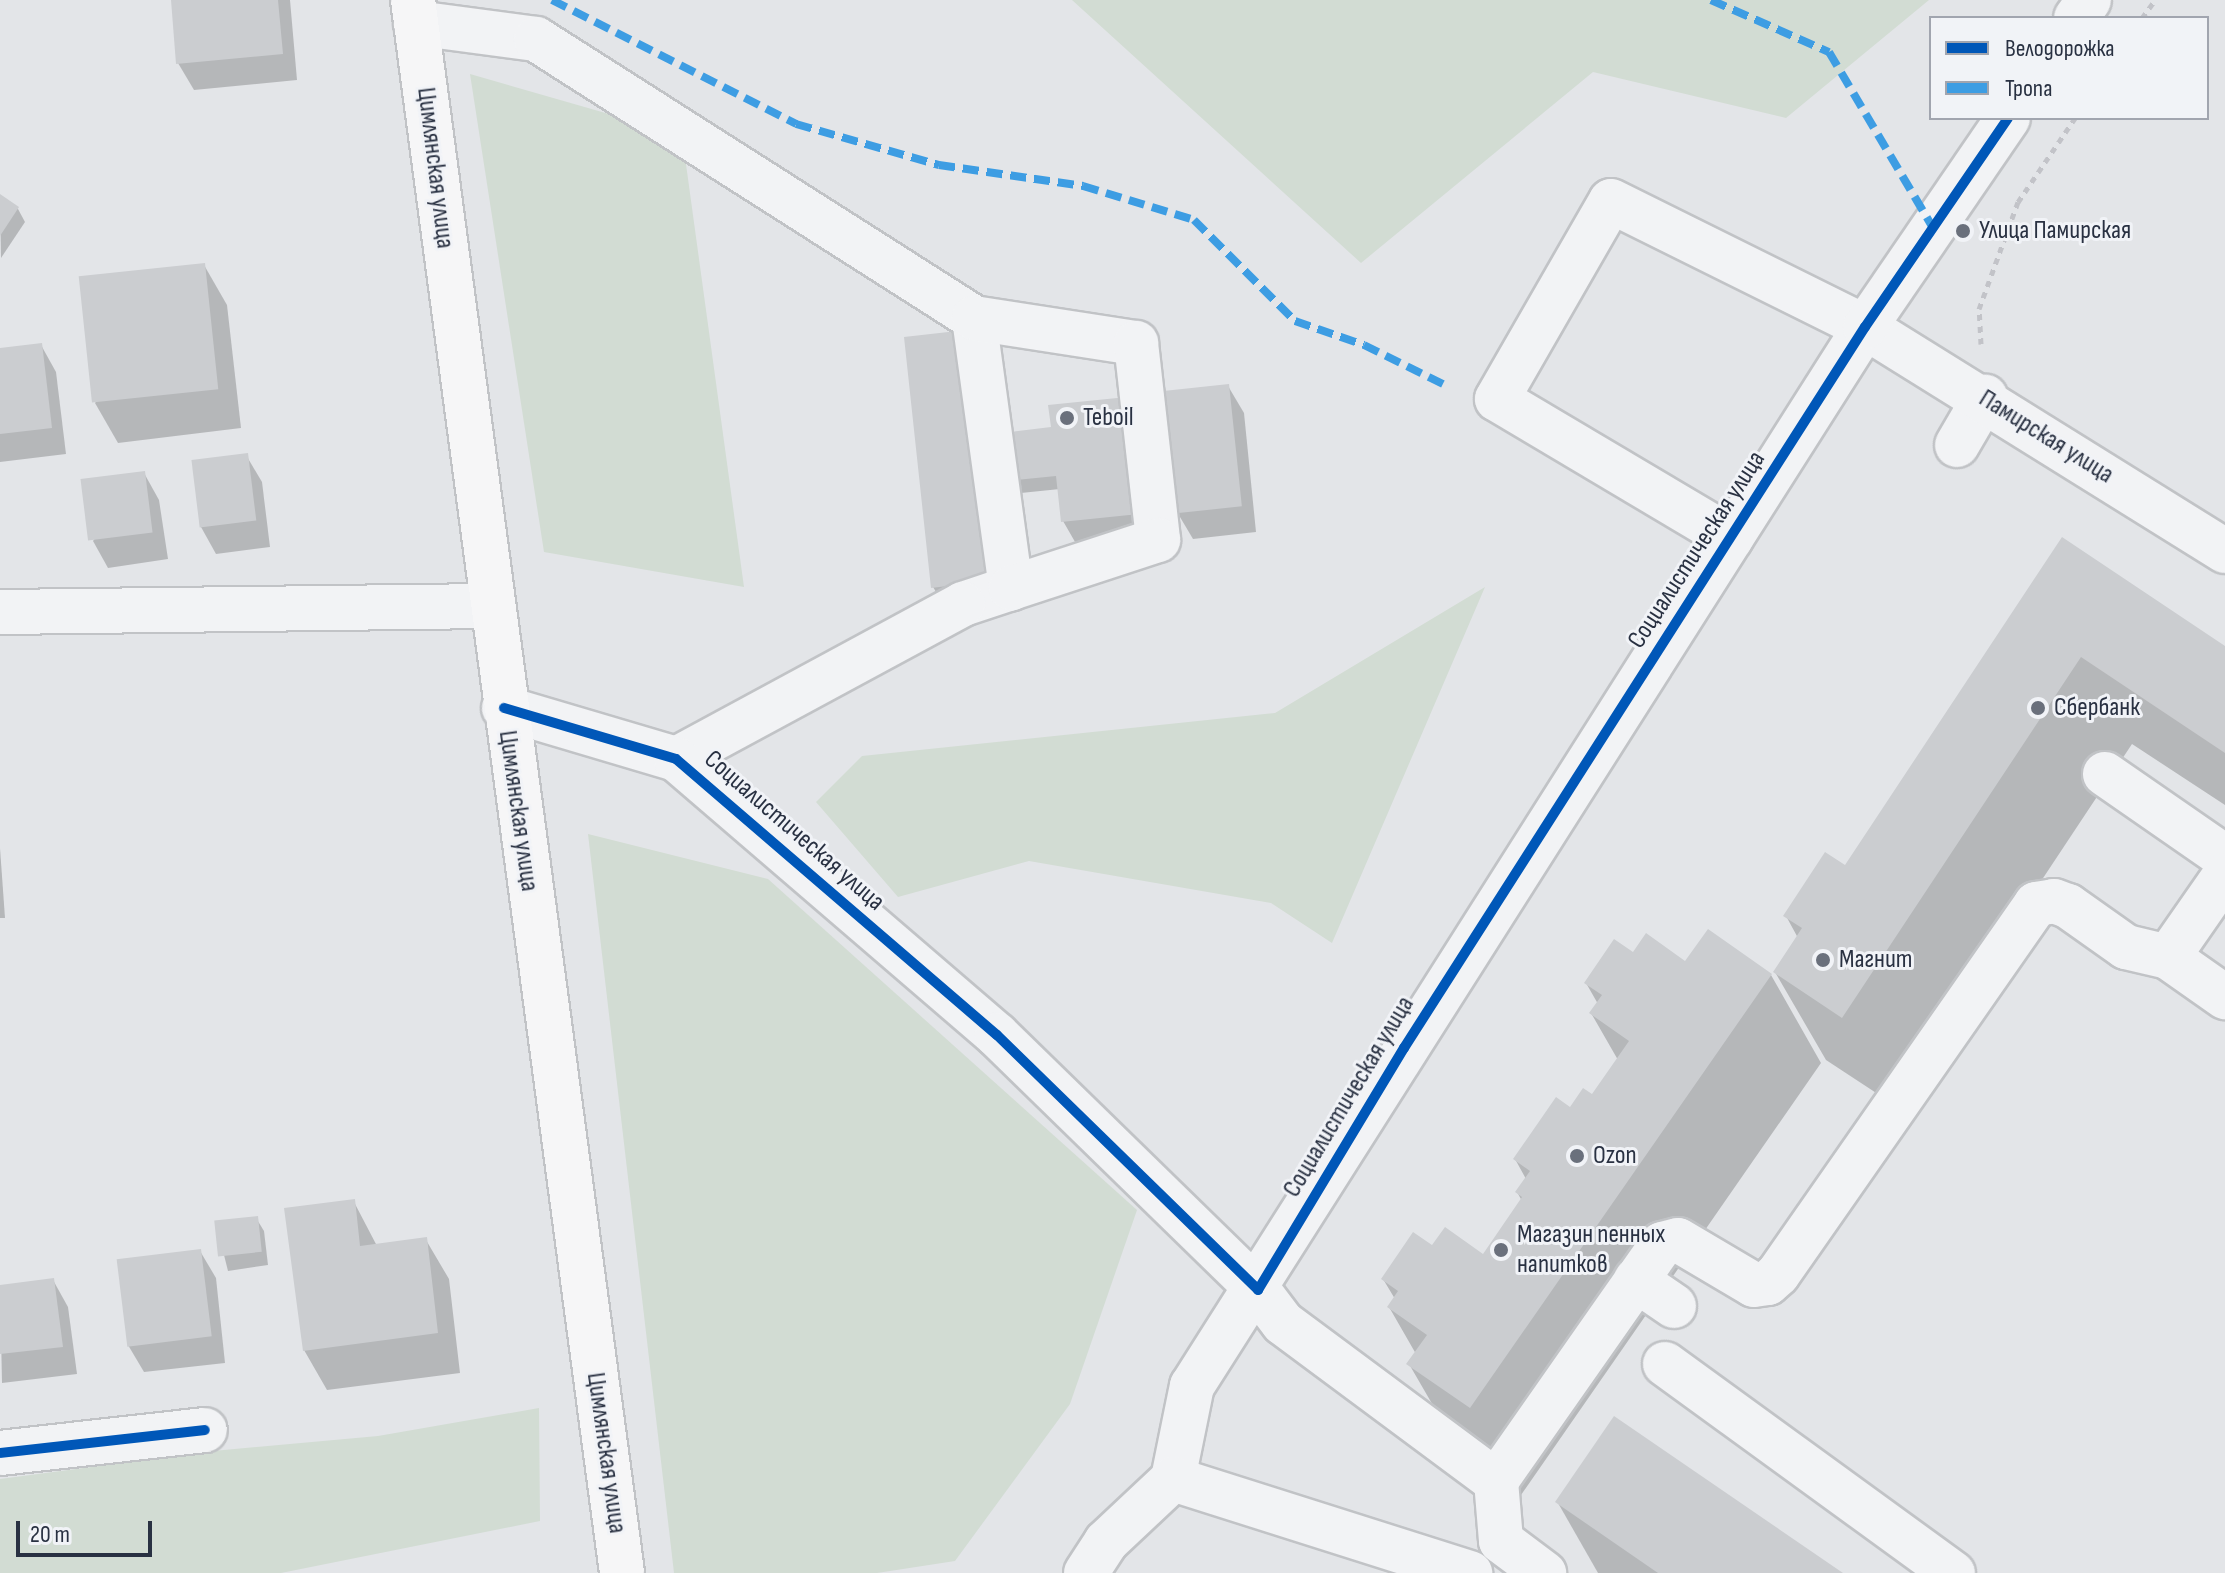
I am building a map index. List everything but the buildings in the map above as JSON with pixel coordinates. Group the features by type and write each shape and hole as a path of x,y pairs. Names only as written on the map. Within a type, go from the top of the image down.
{"main road":[{"name":"Цимлянская улица","path":"414,11 613,1572"}],"street":[{"path":"414,11 536,39 974,318 1136,343 1158,540 963,604 676,759"},
{"name":"Социалистическая улица","path":"504,708 676,759 997,1035 1258,1290 1404,1048 1865,327 2007,120"},
{"name":"Памирская улица","path":"1731,538 1497,399 1611,201 1865,327 1985,397 2225,551"},
{"path":"974,318 1011,588"},
{"path":"1957,445 1985,397"},
{"path":"0,612 491,606"},
{"path":"2105,774 2225,857"},
{"path":"2168,957 2225,875"},
{"path":"1482,1562 1496,1481 1662,1244 1678,1240 1742,1281 1768,1283 2036,904 2054,901 2068,906 2126,947 2168,957 2225,997"},
{"path":"1636,1280 1674,1306"},
{"path":"1086,1573 1106,1542 1173,1479 1192,1386 1258,1290 1283,1323 1496,1481"},
{"path":"1665,1364 1953,1573"},
{"path":"0,1453 205,1430"},
{"path":"1173,1479 1482,1562 1544,1573"}],"path":[{"path":"1985,397 1979,309 2018,202 2074,120"}],"shaded area":[{"path":"1072,0 1929,0 1786,118 1593,72 1361,263"},
{"path":"470,74 682,135 744,587 544,552"},
{"path":"1485,587 1332,943 1271,903 1029,861 898,897 816,802 862,756 1275,713"},
{"path":"588,834 768,879 1137,1210 1070,1404 955,1561 877,1573 674,1573"},
{"path":"539,1408 540,1521 281,1573 0,1573 0,1479 213,1451 378,1436"}],"marked path":[{"path":"552,0 796,124 939,165 1083,186 1194,220 1295,321 1364,345 1443,384"},
{"path":"1711,0 1829,52 1933,228"}],"cycle path":[{"path":"504,708 676,759 997,1035 1258,1290 1404,1048 1865,327 2007,120"},
{"path":"0,1453 205,1430"}],"place":[{"name":"Улица Памирская","path":"1963,231"},
{"name":"Teboil","path":"1067,418"},
{"name":"Сбербанк","path":"2038,708"},
{"name":"Магнит","path":"1823,960"},
{"name":"Ozon","path":"1577,1156"},
{"name":"Магазин пенных напитков","path":"1501,1250"}]}
